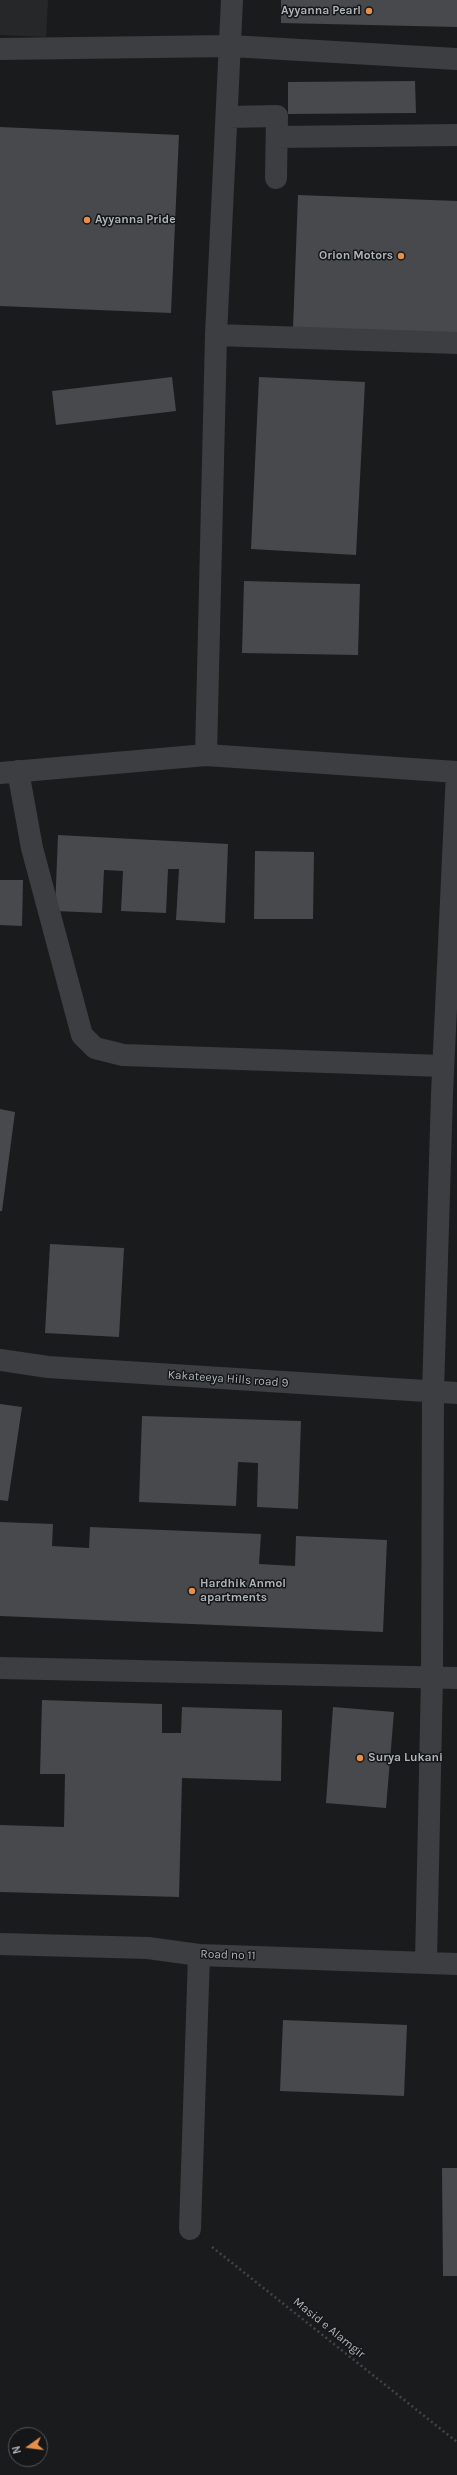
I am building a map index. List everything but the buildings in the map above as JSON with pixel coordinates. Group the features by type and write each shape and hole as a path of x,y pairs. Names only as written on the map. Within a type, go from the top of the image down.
{"street":[{"path":"206,755 216,335 232,0"},
{"path":"0,49 231,46 457,59"},
{"path":"227,117 277,116 276,178"},
{"path":"276,137 457,135"},
{"path":"216,335 457,343"},
{"path":"426,1961 432,1677 433,1392 449,1094 443,1066 457,772 206,755 9,772 32,848 82,1035 95,1048 123,1055 443,1066"},
{"name":"Kakateeya Hills road 9","path":"0,1360 48,1367 433,1392 457,1392"},
{"path":"0,1668 457,1678"},
{"name":"Road no 11","path":"0,1944 148,1948 198,1955 426,1961 457,1964"},
{"path":"190,2229 198,1955"}],"path":[{"name":"Masid e Alamgir","path":"190,2229 457,2442"}],"shaded area":[{"path":"0,0 48,0 46,37 0,35"}],"place":[{"name":"Ayyanna Pearl","path":"369,11"},
{"name":"Ayyanna Pride","path":"87,220"},
{"name":"Orion Motors","path":"401,256"},
{"name":"Hardhik Anmol apartments","path":"192,1591"},
{"name":"Surya Lukani","path":"360,1758"}]}
